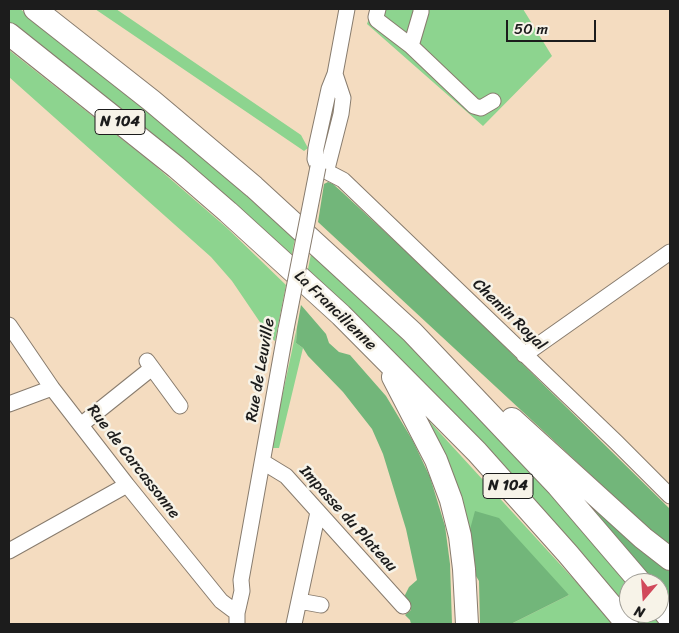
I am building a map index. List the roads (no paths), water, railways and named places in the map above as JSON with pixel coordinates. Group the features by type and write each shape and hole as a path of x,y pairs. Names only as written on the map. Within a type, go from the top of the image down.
{"highway":[{"name":"N 104","path":"35,9 152,101 247,181 412,332 558,486 632,573"},
{"name":"La Francilienne","path":"9,34 126,127 213,200 300,277 382,356 509,488 627,624"},
{"path":"412,332 436,350 644,538 670,559"},
{"path":"382,356 436,460 451,500 460,536 467,624"}],"street":[{"name":"Rue de Leuville","path":"226,624 234,615 234,590 241,580 286,329 318,167 315,159 316,148 329,89 335,74 346,9"},
{"path":"378,9 377,20 410,46 474,106 481,108 493,102"},
{"path":"410,46 421,12 420,9"},
{"name":"Chemin Royal","path":"318,167 343,180 670,496"},
{"path":"524,355 670,252"},
{"name":"Rue de Carcassonne","path":"9,325 52,388 82,424 127,485 234,615"},
{"path":"82,424 149,364 180,406"},
{"path":"9,404 52,388"},
{"name":"Impasse du Plateau","path":"263,462 286,476 403,606"},
{"path":"9,551 127,485"},
{"path":"294,624 318,512"},
{"path":"299,601 321,605"}]}
